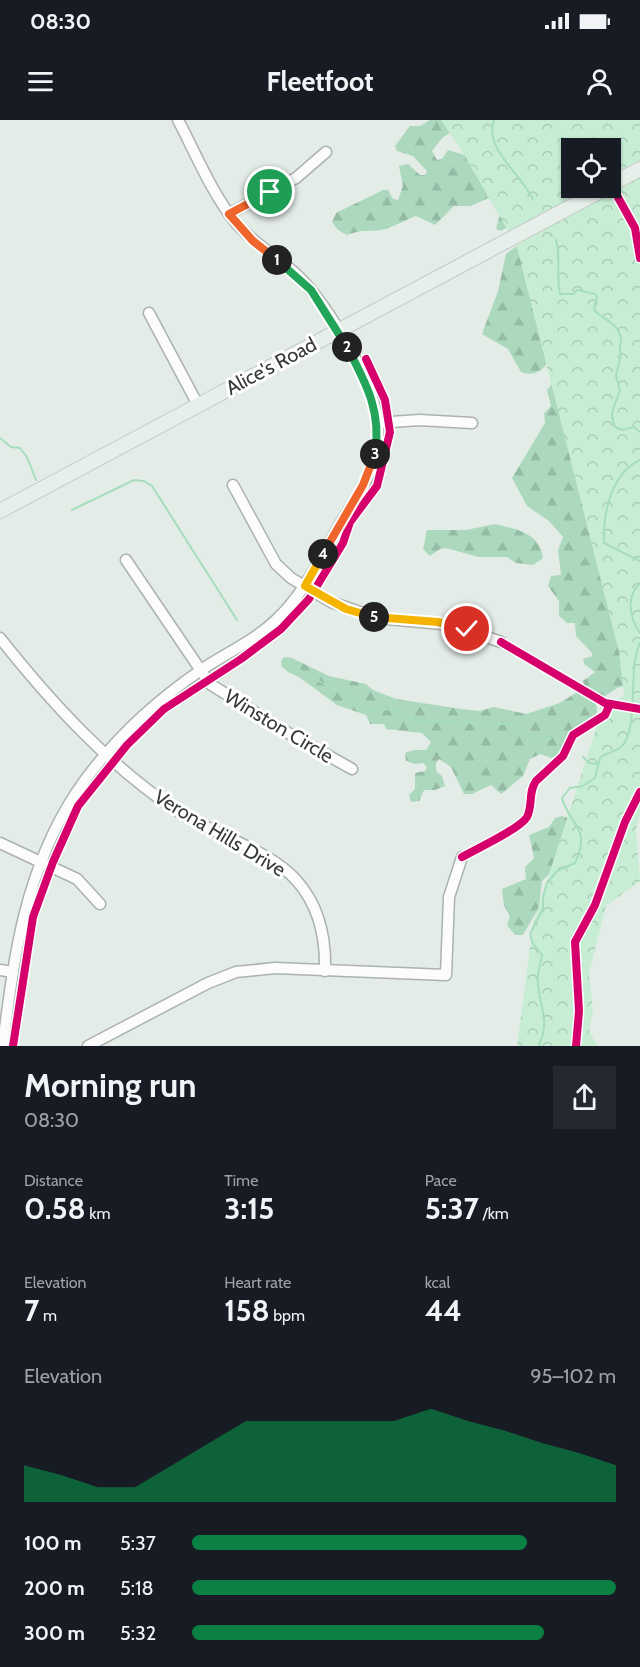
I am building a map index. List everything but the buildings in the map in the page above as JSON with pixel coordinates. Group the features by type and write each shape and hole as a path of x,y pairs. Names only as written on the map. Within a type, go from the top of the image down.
{"main road":[{"path":"621,179 640,169"},
{"name":"Alice's Road","path":"0,511 587,198"}],"street":[{"path":"3,1046 22,918 40,862 76,793 107,753 163,699 200,671 265,630 288,608 305,586 370,471 378,441 378,423 368,387 338,330 311,290 294,272 253,241 229,214 178,120"},
{"path":"229,214 296,178 326,152"},
{"path":"149,313 198,405"},
{"path":"378,423 419,420 472,423"},
{"path":"233,485 270,556 283,572 331,602 361,614 392,620 453,625 501,642"},
{"name":"Winston Circle","path":"126,560 200,671 218,689 352,769"},
{"name":"Verona Hills Drive","path":"0,638 51,699 141,785 178,812 216,834 271,860 298,882 311,900 321,925 326,947 326,971"},
{"path":"0,843 77,879 100,904"},
{"path":"88,1046 221,977 264,968 446,975 449,897 462,857"},
{"path":"0,970 13,972"}],"green space":[{"path":"430,120 487,120 451,132 442,138 432,151 437,160 442,159 448,150 468,156 519,220 501,231 496,229 500,214 494,201 489,198 470,206 454,206 435,225 416,216 380,230 347,235 338,230 332,222 336,213 383,190 388,190 393,199 398,200 403,186 399,166 408,164 420,175 425,175 427,171 413,156 397,151 395,146 410,126 420,126"},
{"path":"441,120 640,120 640,165 621,175 621,138 561,138 561,198 578,198 510,234"},
{"path":"640,174 640,814 636,830 640,881 606,906 589,973 593,1011 589,1030 597,1046 517,1046 533,924 603,707 624,696 619,652 515,240 595,198 621,198 621,184"},
{"path":"518,245 640,572 624,686 604,697 591,692 584,685 583,681 595,672 584,664 583,659 592,656 592,653 576,636 575,623 567,623 559,616 559,601 548,586 551,576 561,575 558,550 563,537 549,521 527,506 512,478 545,423 544,413 551,406 547,390 557,378 549,360 538,372 530,374 521,372 508,349 482,334 498,291 506,254"},
{"path":"495,524 526,533 537,543 543,558 533,565 516,563 507,557 478,557 446,548 430,556 423,549 427,530 466,530"},
{"path":"284,657 292,658 329,676 366,684 373,690 396,699 480,711 494,707 526,714 560,703 577,692 596,703 597,712 589,722 571,733 558,756 551,758 540,754 530,759 523,776 501,794 491,785 472,794 464,794 451,767 439,759 436,763 436,771 442,776 445,786 435,790 424,790 419,801 411,802 409,795 415,789 415,773 425,771 427,767 423,763 415,764 406,761 405,753 426,750 431,742 422,733 386,729 384,724 370,724 366,715 337,705 282,667 281,661"},
{"path":"562,816 568,818 552,871 542,881 539,907 523,935 515,935 507,925 510,917 504,905 502,889 526,879 525,867 534,858 529,835 549,827 555,818"}],"waterway":[{"path":"494,120 492,131 494,141 533,200"},
{"path":"556,240 560,294 573,294 577,290 595,294 597,297 594,310 614,326 620,334 621,354 616,376 620,390 612,417 615,427 622,430 634,427 640,432"},
{"path":"0,438 11,447 20,448 27,457 36,480"},
{"path":"640,460 630,466 616,485 607,507 604,531 604,543 640,561"},
{"path":"72,510 134,480 144,481 152,486 237,620"},
{"path":"640,583 631,601 631,614 640,633"},
{"path":"539,1046 544,1027 538,978 542,955 532,942 530,934 543,909 543,897 547,883 557,871 575,863 581,841 577,827 562,798 570,788 583,786 595,778 600,758 621,747 627,739 632,713 634,668 640,643"},
{"path":"288,663 369,710 392,709 415,721 513,724 536,739 551,739"},
{"path":"583,757 589,763 598,764"}],"cycle path":[{"path":"618,198 635,228 640,258"},
{"path":"13,1046 33,917 53,862 78,806 127,745 164,709 241,659 281,629 309,599 343,543 350,522 377,486 390,432 385,400 366,359"},
{"path":"501,642 605,703 640,709"},
{"path":"462,857 523,822 529,813 532,790 536,781 563,756 573,735 605,715 610,704"},
{"path":"576,1046 579,1011 575,942 595,905 625,822 640,792"}],"route":[{"path":"270,192 255,198 229,214 253,241 294,272 320,301 368,387 378,423 378,441 370,471 305,586 331,602 361,614 392,620 438,622 467,629"}]}
